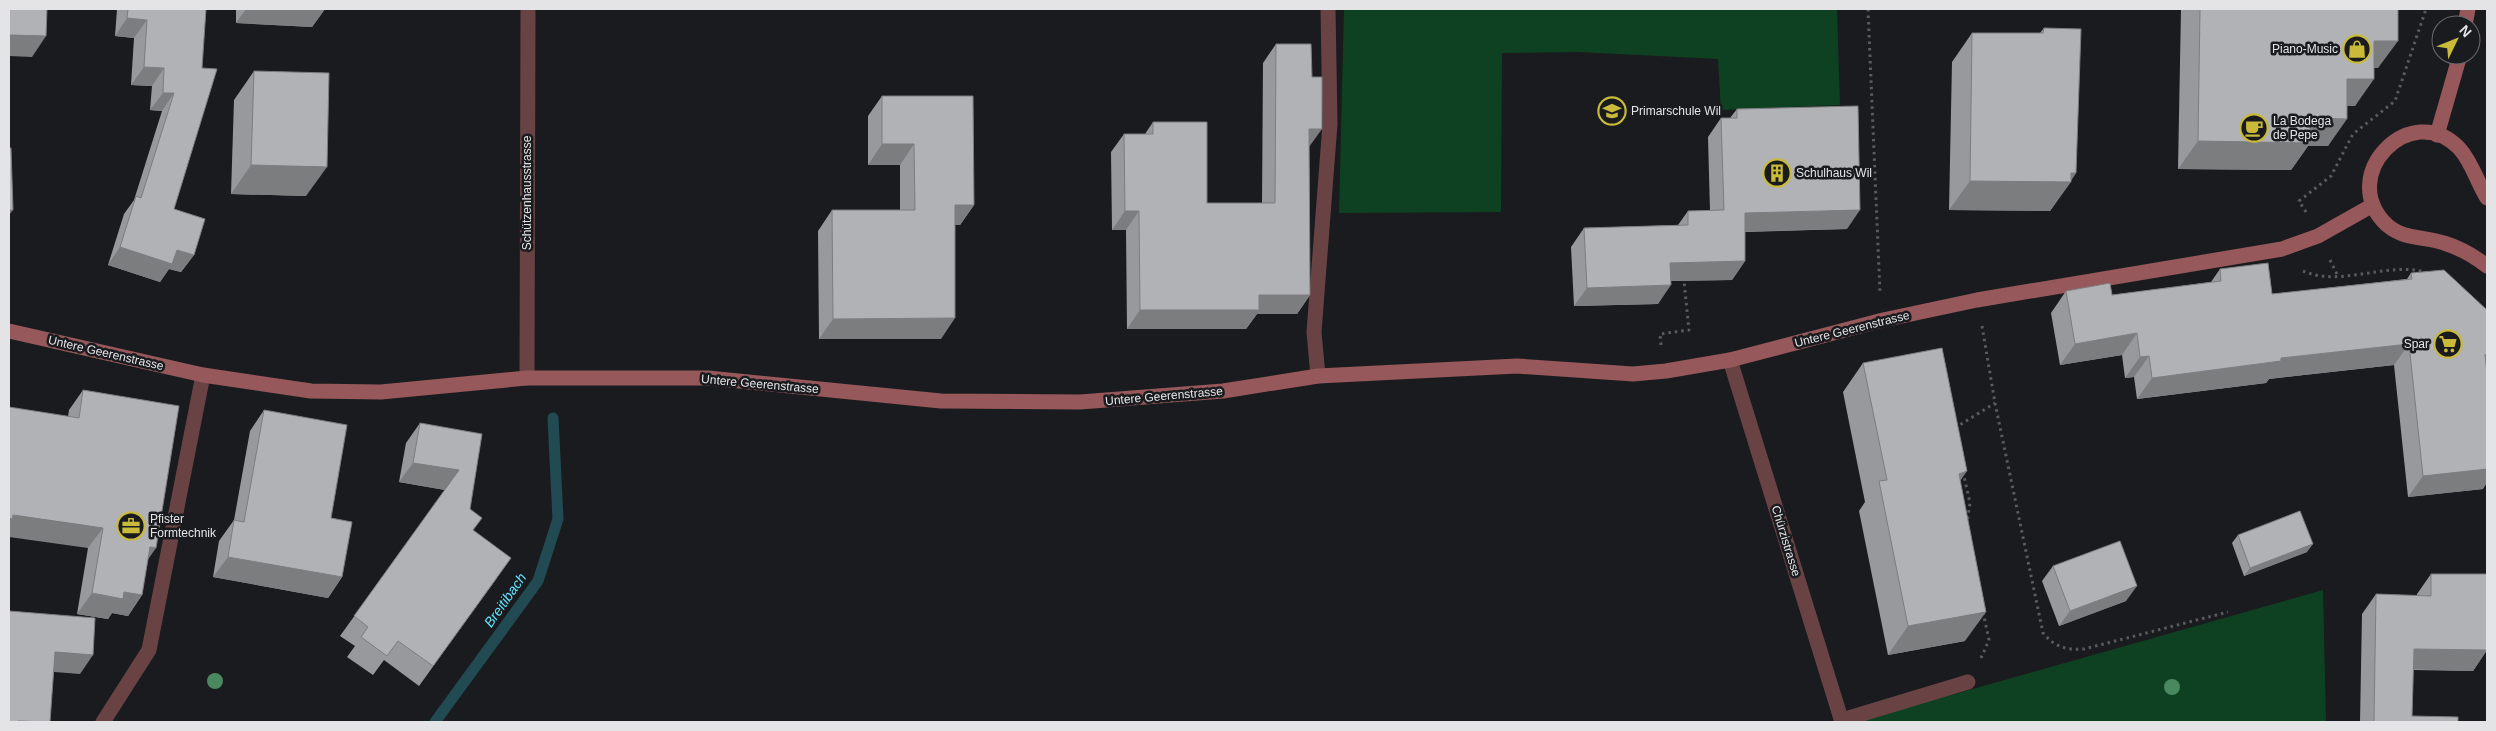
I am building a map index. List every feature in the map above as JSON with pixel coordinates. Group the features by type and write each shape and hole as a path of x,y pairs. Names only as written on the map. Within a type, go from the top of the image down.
{"street":[{"name":"Schützenhausstrasse","path":"526,378 528,9"},
{"path":"1318,376 1314,332 1330,124 1328,9"},
{"path":"2437,135 2457,65"},
{"path":"2487,198 2467,158 2458,147 2437,135 2420,133 2406,135 2393,141 2383,150 2375,162 2371,175 2370,188 2373,205 2387,225 2398,233 2458,248 2487,266"},
{"name":"Untere Geerenstrasse","path":"9,331 202,375 311,391 364,392 526,378 708,378 941,401 1080,402 1223,391 1318,376 1517,366 1633,374 1666,372 1730,360 1883,320 1977,300 2282,248 2318,236 2373,205"},
{"name":"Chürzistrasse","path":"1730,360 1842,721"},
{"path":"103,722 149,650 202,375"},
{"path":"1842,721 1968,682"}],"path":[{"path":"1868,9 1878,263 1883,320"},
{"path":"2299,201 2330,176 2353,134 2395,101 2426,9"},
{"path":"2338,276 2407,270 2432,274"},
{"path":"1684,281 1689,330"},
{"path":"1977,300 1995,403 2042,633 2051,642 2065,650 2084,649 2228,612"},
{"path":"1956,438 1954,428 1995,403"},
{"path":"1962,466 1970,503 1966,533"},
{"path":"1972,662 1981,659 1989,640 1983,611"}],"green space":[{"path":"1344,9 1837,9 1840,105 1721,110 1718,59 1577,52 1502,53 1501,212 1339,213"},
{"path":"2323,590 2326,722 1856,722"}],"building":[{"path":"9,9 47,9 46,36 9,35"},
{"path":"128,9 206,9 202,68 217,69 174,209 205,219 194,255 177,250 172,264 120,247 136,196 141,198 174,93 163,93 164,68 144,67 147,20 127,18"},
{"path":"2200,9 2398,9 2398,41 2374,41 2374,79 2347,79 2347,119 2310,118 2310,143 2198,141"},
{"path":"2044,28 2081,29 2076,173 2071,173 2071,182 1970,181 1972,33 2043,33"},
{"path":"1276,44 1311,44 1312,77 1322,77 1322,129 1309,129 1310,295 1259,295 1259,310 1140,310 1139,211 1125,211 1124,134 1153,134 1153,122 1207,122 1207,203 1275,203"},
{"path":"254,71 329,73 327,167 251,165"},
{"path":"882,96 973,96 974,205 955,205 955,318 833,319 832,210 915,210 914,144 882,144"},
{"path":"1858,106 1860,210 1745,213 1745,261 1670,263 1671,285 1587,288 1584,228 1688,225 1688,211 1724,210 1721,118 1737,118 1737,109"},
{"path":"9,148 11,148 13,210 9,210"},
{"path":"2268,263 2272,294 2412,279 2411,273 2444,270 2487,310 2487,354 2485,355 2487,373 2487,469 2423,476 2409,344 2281,358 2281,361 2152,378 2149,356 2140,357 2137,333 2075,344 2066,291 2110,283 2112,295 2221,281 2220,269"},
{"path":"1942,348 1967,471 1959,474 1986,612 1908,626 1879,481 1887,480 1863,363"},
{"path":"83,390 179,406 156,548 150,547 142,595 124,592 123,599 92,593 103,528 13,515 12,519 9,518 9,407 79,418"},
{"path":"264,410 347,425 331,518 352,522 342,577 228,557 234,520 244,522"},
{"path":"420,423 482,434 470,509 482,518 473,530 511,558 433,666 398,641 387,656 361,637 368,627 354,616 459,470 413,463"},
{"path":"2300,511 2313,544 2250,568 2238,535"},
{"path":"2120,541 2137,586 2070,611 2053,566"},
{"path":"2431,574 2487,574 2487,650 2414,649 2412,716 2458,717 2458,722 2374,722 2376,594 2431,596"},
{"path":"9,611 95,618 93,655 55,652 50,722 9,722"}],"waterway":[{"name":"Breitibach","path":"435,722 538,581 558,519 553,418"}],"place":[{"name":"Piano-Music","path":"2357,49"},
{"name":"Primarschule Wil","path":"1612,111"},
{"name":"La Bodega de Pepe","path":"2254,128"},
{"name":"Schulhaus Wil","path":"1777,173"},
{"name":"Spar","path":"2448,344"},
{"name":"Pfister Formtechnik","path":"131,526"}]}
